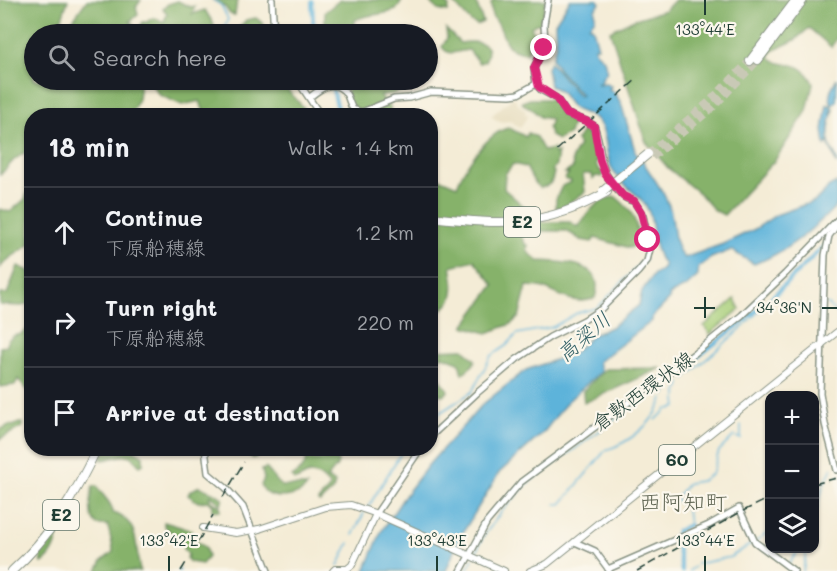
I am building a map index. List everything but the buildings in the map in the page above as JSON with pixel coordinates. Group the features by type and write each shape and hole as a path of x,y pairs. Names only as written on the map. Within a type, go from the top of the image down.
{"highway":[{"path":"796,0 754,60 803,0"},
{"name":"E2","path":"438,216 494,220 526,219 567,209 605,192 650,156"},
{"name":"E2","path":"15,571 46,539 61,519 82,484 94,456"}],"main road":[{"path":"272,0 273,24"},
{"path":"438,430 517,359 550,337 601,309 635,275 649,256 649,245 642,214 634,201 625,198 607,177 600,161 594,126 567,114 556,98 541,90 537,84 534,68 544,45 544,24 548,0"},
{"path":"372,108 393,99 409,98 431,92 513,94 537,84"},
{"path":"305,90 316,108"},
{"path":"310,97 319,90"},
{"path":"342,90 352,108"},
{"name":"倉敷西環状線","path":"461,571 487,522 521,482 695,353 742,315 780,280 837,220"},
{"path":"837,225 830,234 825,255 820,393 837,470"},
{"name":"60","path":"537,571 546,567 837,333"},
{"path":"206,456 208,472 243,507 268,571"},
{"path":"333,571 352,566 376,514 416,456"},
{"path":"203,528 231,533 254,531 333,505 344,504 376,514 500,571"},
{"path":"576,542 595,551 608,570 703,528 739,508 755,542 794,571"},
{"name":"60","path":"530,571 543,567 576,542"}],"shaded area":[{"path":"515,98 526,111 524,114 529,114 520,128 511,121 499,122 491,116"}],"green space":[{"path":"0,0 68,0 62,24 24,24 24,90 139,90 138,99 134,108 24,108 24,153 0,175"},
{"path":"87,0 141,0 136,7 138,15 130,21 133,24 70,24"},
{"path":"213,0 237,0 235,15 230,14 225,7"},
{"path":"340,0 402,0 396,10 366,16 355,20 355,24 325,24 325,12"},
{"path":"427,0 441,0 449,6 448,12 438,10"},
{"path":"451,0 475,0 483,22 477,25 471,22"},
{"path":"494,0 546,0 541,24 531,27 535,35 527,53 518,51 507,44 492,16 491,3"},
{"path":"675,0 837,0 837,38 831,47 809,28 795,40 774,50 769,56 774,61 796,66 807,74 813,83 807,111 775,160 724,215 714,210 701,195 668,168 646,142 610,31 632,20 665,10"},
{"path":"178,1 190,7 195,6 192,14 205,10 213,23 142,24 155,18 164,22 167,13 163,9 168,4"},
{"path":"256,18 263,24 243,24 246,20"},
{"path":"446,29 460,43 476,42 485,46 488,54 485,61 479,63 469,50 451,53 445,50 442,47 447,38"},
{"path":"156,90 287,90 304,108 202,108 200,101 182,105 159,95"},
{"path":"347,90 405,90 380,96 390,108 347,108"},
{"path":"530,99 554,99 565,117 572,123 569,134 558,140 551,136 548,129 551,119 540,117 523,104 522,102"},
{"path":"509,128 526,137 528,133 536,137 544,151 553,149 554,154 558,152 556,165 552,170 553,179 549,185 540,188 526,167 513,164 505,174 504,189 542,222 570,222 578,227 599,203 616,197 627,207 634,218 637,244 630,248 595,238 592,242 581,240 567,231 528,231 521,236 528,245 527,251 538,261 570,263 589,270 595,277 597,286 595,298 576,301 544,288 527,286 519,317 511,324 487,333 464,326 494,285 474,260 451,266 453,296 446,306 438,311 438,178 457,186 478,151 501,131"},
{"path":"583,130 587,135 591,130 598,152 596,165 603,174 602,177 596,176 593,179 591,174 583,174 585,192 562,208 556,208 556,199 562,186 571,182 566,180 569,174 565,173 573,168 572,158 579,145 576,141"},
{"path":"24,200 24,248 0,268 0,209 10,212"},
{"path":"18,266 24,269 24,305 0,305 0,294 7,294"},
{"path":"735,299 740,309 710,334 704,326"},
{"path":"24,332 24,386 18,379 15,385 0,387 0,347 7,346 8,340"},
{"path":"464,349 475,360 473,365 462,374 459,362 443,356 438,358 438,350"},
{"path":"661,368 584,403 583,391 605,369"},
{"path":"438,376 448,391 445,395 438,394"},
{"path":"22,423 22,427 0,439 0,430"},
{"path":"102,456 121,456 109,459 101,460"},
{"path":"130,456 143,456 143,464 140,466"},
{"path":"307,458 338,461 337,466 327,478 335,483 333,490 320,502 318,501 330,487 324,480 312,474 295,480 292,477 303,468"},
{"path":"266,468 281,486 307,486 295,495 283,497 272,495 266,492 261,485 264,479 262,470"},
{"path":"93,486 97,486 111,506 113,513 122,517 133,529 140,571 97,571 102,561 113,552 108,525 97,525 92,517 90,507"},
{"path":"200,486 223,499 221,504 211,496 209,497 212,502 220,506 220,511 212,510 213,505 208,501 198,502 188,495 190,491"},
{"path":"164,522 191,530 193,539 205,547 208,557 202,564 190,562 187,559 188,554 183,549 183,544 179,542 178,535 164,526"},
{"path":"56,533 58,534 53,550 42,563 40,555"}],"water":[{"path":"570,0 598,0 600,3 595,9 595,19 589,26 593,28 598,47 595,47 595,51 604,60 607,71 602,81 597,84 607,83 611,86 609,89 614,92 621,103 636,154 640,156 668,202 677,247 684,258 723,244 755,229 776,215 815,201 829,187 837,183 837,205 819,223 777,254 754,264 731,250 711,258 698,268 698,276 687,286 669,295 670,299 652,317 652,321 598,362 601,371 567,402 544,432 499,473 459,539 446,571 365,571 381,532 404,497 430,463 483,404 526,370 572,354 593,335 611,327 639,305 642,291 654,274 663,269 664,265 656,246 649,212 642,200 621,182 613,171 600,124 594,117 575,109 561,92 550,86 547,68 550,62 579,96 581,95 552,59 556,44 555,23"},
{"path":"837,78 836,102 832,105 831,113 834,109 829,133 837,165 828,142 825,146 823,130 827,104 830,106 832,103 830,94"}],"waterway":[{"path":"213,0 221,5 228,19 226,24"},
{"path":"312,2 313,24"},
{"path":"333,90 338,108"},
{"path":"749,316 767,302 826,244"},
{"name":"高梁川","path":"438,414 472,392 491,356 506,346 517,334 553,327 577,313 597,308 645,259"},
{"path":"752,318 767,302"},
{"path":"827,304 837,313"},
{"path":"657,389 746,319"},
{"path":"747,323 750,320"},
{"path":"684,379 745,325"},
{"path":"665,395 669,379"},
{"path":"669,409 677,407 676,400 681,383"},
{"path":"503,510 528,483 657,389"},
{"path":"606,450 632,437 648,423 663,398"},
{"path":"656,420 667,409"},
{"path":"689,525 687,510 675,499 688,483 701,481 712,474 719,451 734,436 741,439 741,425"},
{"path":"572,491 605,451"},
{"path":"367,509 399,456"},
{"path":"824,484 832,468"},
{"path":"820,498 823,486"},
{"path":"556,504 561,504 567,497"},
{"path":"475,555 483,537 501,512"},
{"path":"356,529 364,513"},
{"path":"676,539 677,531 689,525"},
{"path":"353,535 355,531"},
{"path":"756,541 765,535"},
{"path":"676,540 682,571"},
{"path":"338,566 349,543"},
{"path":"732,556 753,543"},
{"path":"788,565 796,553"},
{"path":"803,571 806,553"},
{"path":"697,564 731,557"},
{"path":"466,571 473,559"},
{"path":"689,571 694,567"}],"tunnel":[{"path":"652,157 712,108 758,60"},
{"path":"648,154 708,103 750,61"}],"railway":[{"path":"557,150 637,79"},
{"path":"223,497 244,462"},
{"path":"819,483 837,478"},
{"path":"637,571 768,499"},
{"path":"198,542 213,515"},
{"path":"181,571 187,561"}],"district":[{"name":"西阿知町","path":"683,502"}],"route":[{"path":"544,48 534,64 537,84 541,90 556,98 571,117 594,126 600,161 605,174 625,198 634,201 643,216 648,240"}]}
